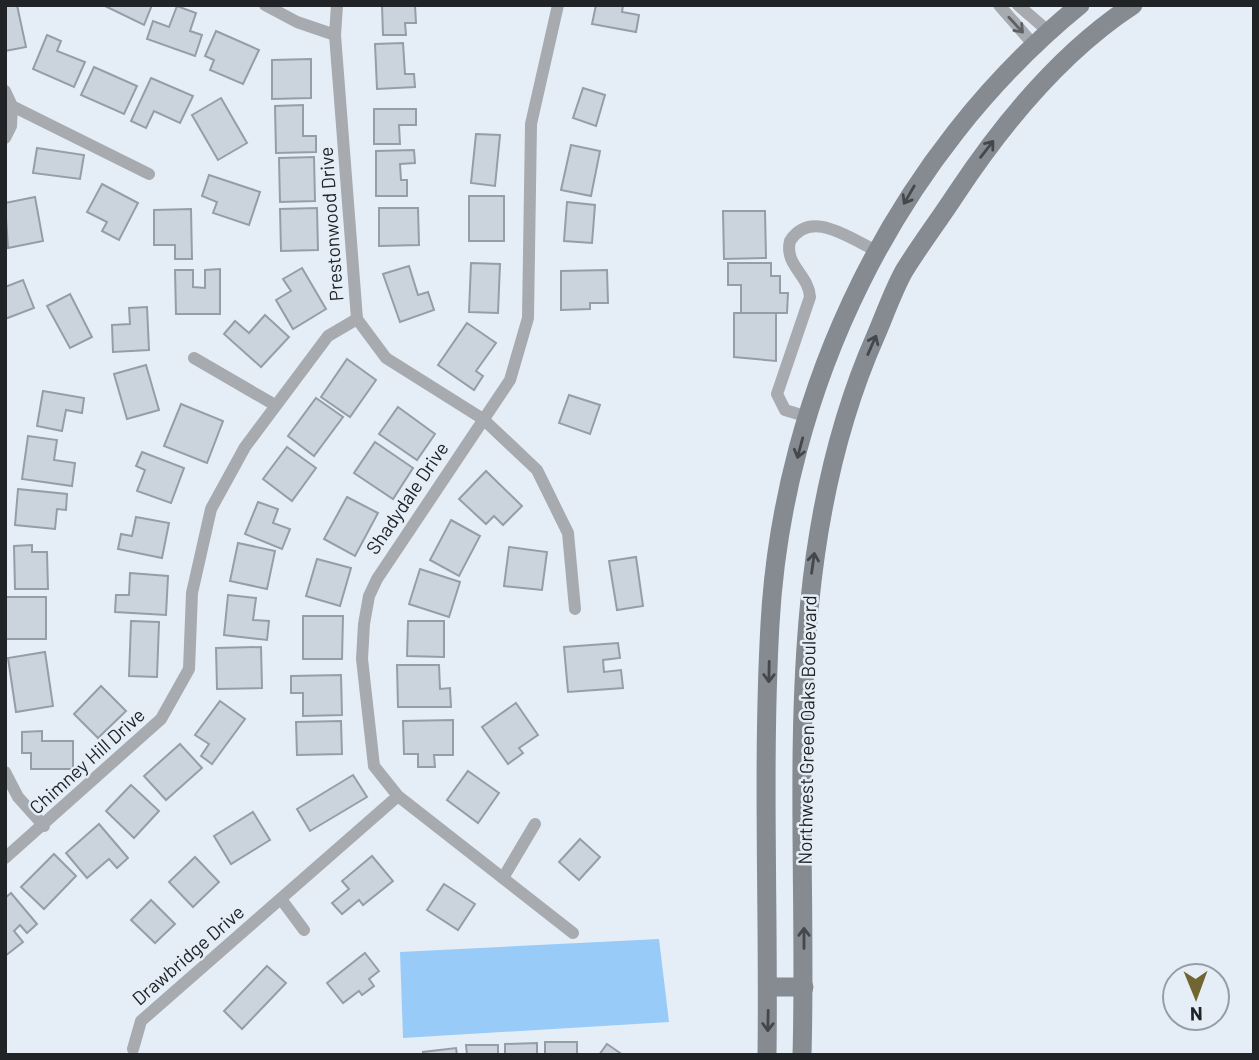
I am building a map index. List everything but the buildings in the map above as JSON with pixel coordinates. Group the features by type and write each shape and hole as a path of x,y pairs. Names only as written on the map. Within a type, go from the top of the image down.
{"main road":[{"name":"Northwest Green Oaks Boulevard","path":"767,1055 770,623 789,490 808,417 848,308 918,180 969,115 1041,38 1080,5"},
{"name":"Northwest Green Oaks Boulevard","path":"802,1055 803,721 807,606 817,526 857,378 903,273 984,152 1063,62 1133,5"},
{"path":"768,987 804,987"}],"street":[{"path":"265,5 297,22 335,35"},
{"name":"Prestonwood Drive","path":"337,5 335,35 357,319 386,358 483,419 537,470 568,533 575,609"},
{"name":"Shadydale Drive","path":"558,5 531,124 528,318 510,380 377,579 369,596 362,659 374,766 398,796 573,933"},
{"path":"999,5 1041,38"},
{"path":"1018,5 1041,38"},
{"path":"5,91 12,106 11,125 5,138"},
{"path":"12,106 149,174"},
{"path":"808,417 787,412 778,402 777,389 810,292 790,259 790,242 798,231 811,225 821,225 877,251"},
{"name":"Chimney Hill Drive","path":"5,858 162,719 189,669 192,593 211,509 245,447 328,336 357,319"},
{"path":"194,358 275,405"},
{"path":"5,772 18,797 44,826"},
{"name":"Drawbridge Drive","path":"133,1049 141,1021 398,796"},
{"path":"503,878 535,824"},
{"path":"281,899 304,930"}],"shaded area":[{"path":"659,939 669,1022 403,1038 400,952"}]}
